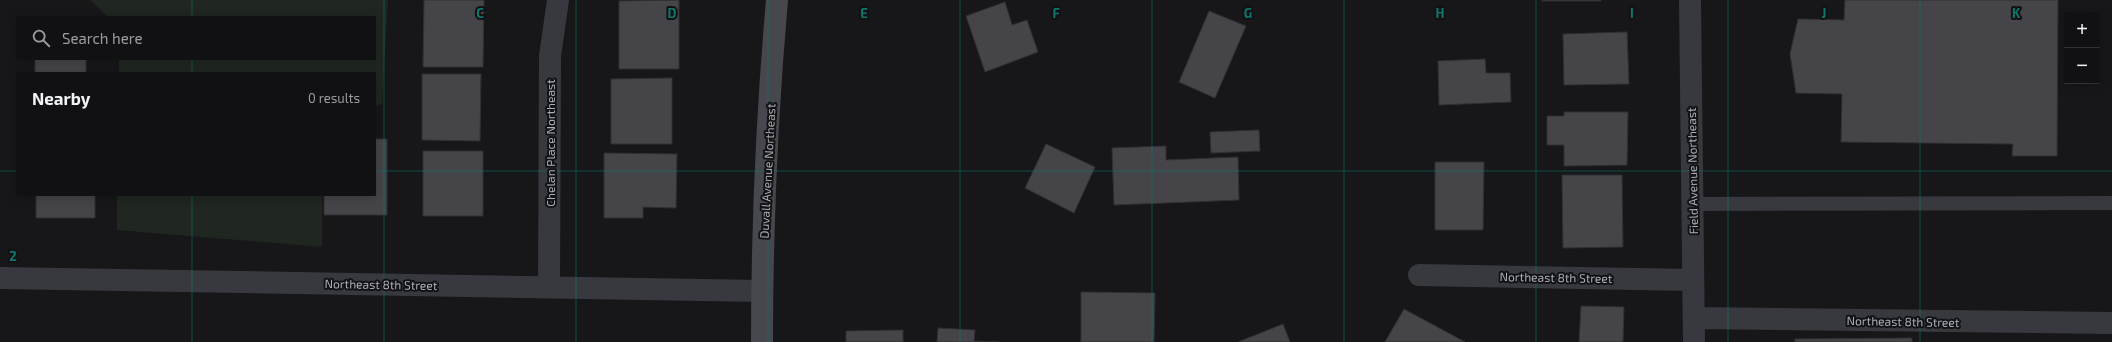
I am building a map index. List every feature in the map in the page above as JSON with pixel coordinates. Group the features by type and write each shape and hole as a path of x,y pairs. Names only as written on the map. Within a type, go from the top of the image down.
{"main road":[{"name":"Duvall Avenue Northeast","path":"762,342 762,291 772,59 777,0"}],"street":[{"name":"Chelan Place Northeast","path":"550,286 550,56 558,0"},
{"name":"Field Avenue Northeast","path":"1690,0 1694,342"},
{"name":"Northeast 8th Street","path":"1419,275 1693,280"},
{"name":"Northeast 8th Street","path":"0,278 550,286 762,291"},
{"name":"Northeast 8th Street","path":"1694,318 2112,323"}],"lane":[{"path":"1692,204 2112,203"}],"shaded area":[{"path":"90,0 388,0 382,104 376,106 376,72 119,72 119,60 376,60 376,16 107,16"},
{"path":"117,196 322,196 322,247 117,230"}],"building":[{"path":"424,0 484,0 483,67 423,67"},
{"path":"679,0 679,69 619,69 619,1"},
{"path":"1601,0 1601,1 1542,1"},
{"path":"1845,0 2058,0 2057,156 2012,156 2013,144 1841,142 1842,94 1796,93 1790,54 1798,19 1844,20"},
{"path":"1005,2 1012,25 1027,20 1038,52 985,72 966,16"},
{"path":"1209,11 1246,26 1215,98 1179,82"},
{"path":"1627,32 1629,84 1564,85 1563,34"},
{"path":"1485,59 1486,73 1510,73 1511,102 1439,105 1438,61"},
{"path":"35,60 86,60 86,72 35,72"},
{"path":"422,74 481,74 480,141 422,140"},
{"path":"672,78 672,144 611,144 611,79"},
{"path":"1564,112 1628,112 1627,165 1564,166 1564,145 1547,145 1547,116 1564,116"},
{"path":"1259,130 1260,151 1211,153 1210,132"},
{"path":"376,139 387,139 387,215 324,215 324,196 376,196"},
{"path":"1046,144 1095,167 1074,213 1025,188"},
{"path":"1166,146 1166,160 1238,157 1239,200 1114,205 1112,148"},
{"path":"423,151 483,151 483,216 423,216"},
{"path":"604,153 677,154 676,208 643,207 643,218 604,218"},
{"path":"1435,162 1484,162 1483,230 1435,230"},
{"path":"1562,175 1622,175 1623,247 1563,248"},
{"path":"36,196 95,196 95,218 36,218"},
{"path":"1081,292 1155,293 1154,342 1081,342"},
{"path":"1581,306 1624,307 1623,342 1579,342"},
{"path":"1404,309 1465,342 1385,342"},
{"path":"1283,324 1290,342 1238,342"},
{"path":"938,328 975,330 974,341 1000,342 937,342"},
{"path":"903,330 903,342 846,342 846,331"},
{"path":"1912,338 1912,342 1795,342 1795,339"}]}
